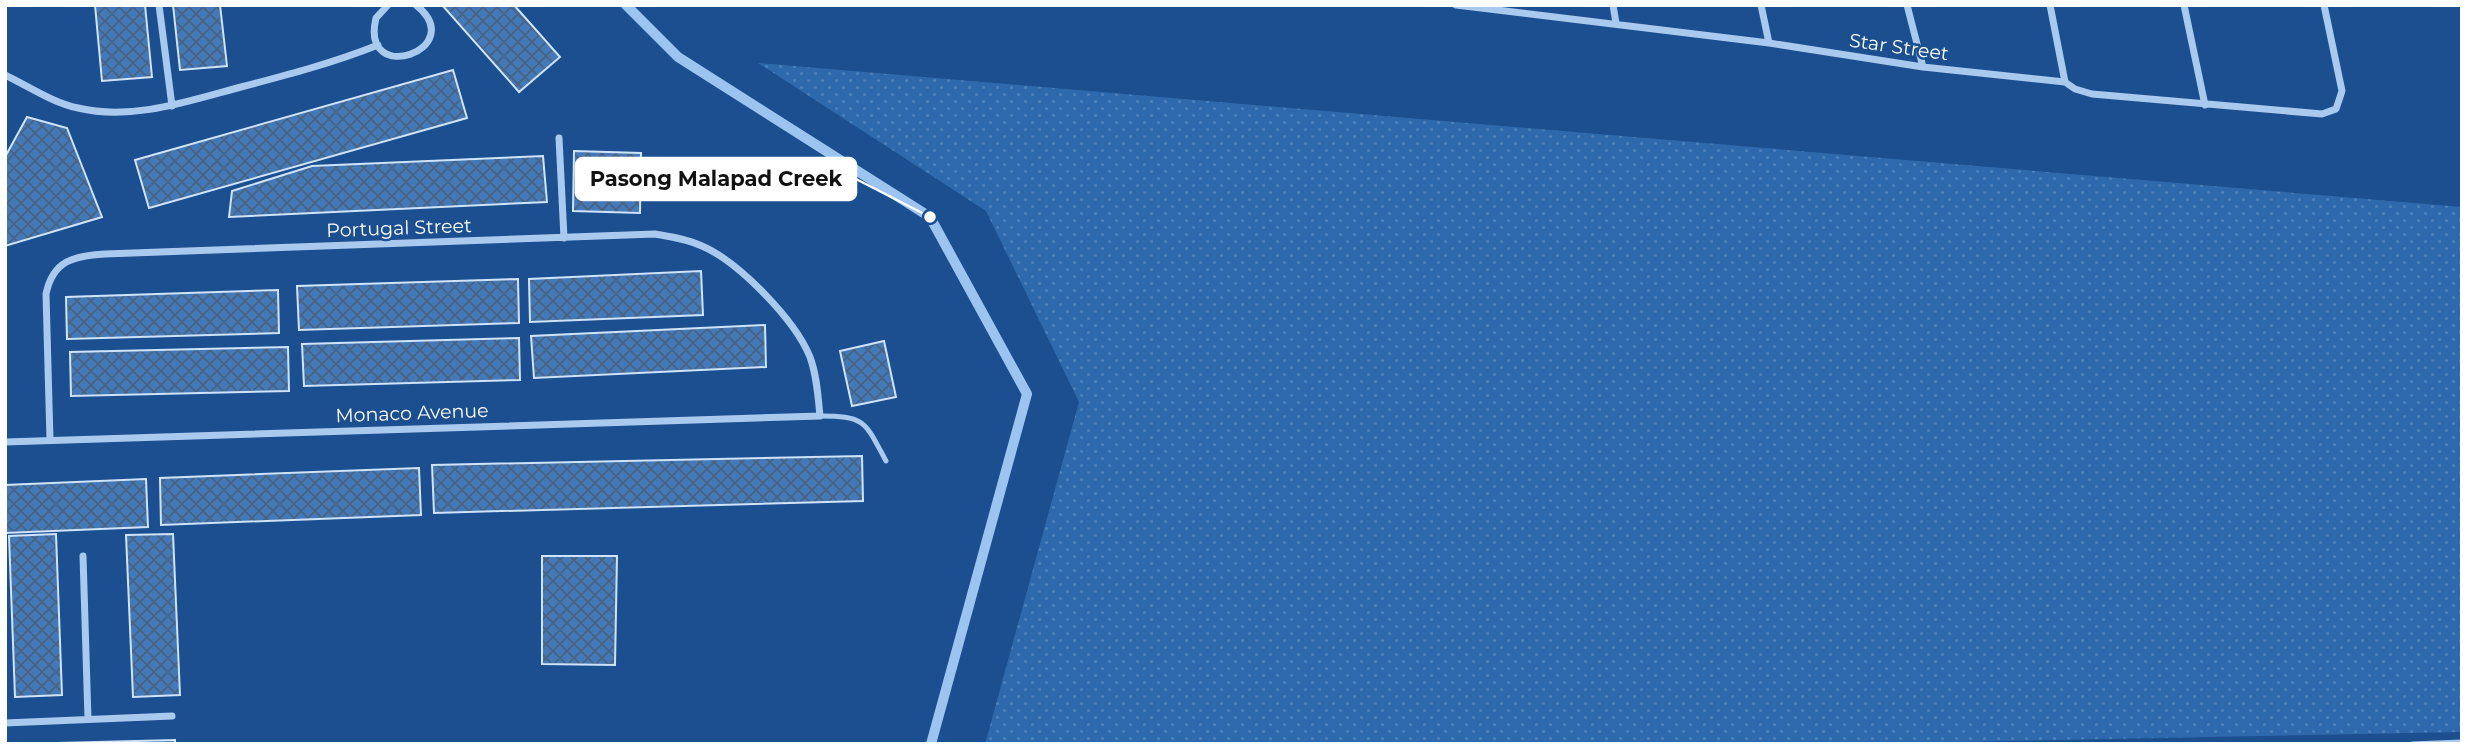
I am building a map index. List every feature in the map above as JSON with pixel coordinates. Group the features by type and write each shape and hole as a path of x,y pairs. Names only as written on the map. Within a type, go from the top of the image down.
{"street":[{"path":"159,5 172,106"},
{"path":"388,5 376,18 374,27 378,45 385,52 402,57 410,56 425,46 430,29 424,12 416,5"},
{"name":"Star Street","path":"1456,5 1769,43 1923,67 2065,82 2092,94 2322,114 2336,109 2342,91 2323,5"},
{"path":"1613,5 1616,23"},
{"path":"1761,5 1769,43"},
{"path":"1907,5 1923,67"},
{"path":"2049,5 2065,82"},
{"path":"2184,5 2206,105"},
{"path":"5,75 76,108 134,111 172,106 333,63 378,45"},
{"path":"559,138 564,238"},
{"name":"Portugal Street","path":"50,440 46,294 49,280 57,268 71,259 105,254 655,234 681,238 705,247 732,265 783,314 810,358 820,416"},
{"name":"Monaco Avenue","path":"5,442 820,416"},
{"path":"83,556 88,719"},
{"path":"5,723 172,716"}],"lane":[{"path":"820,416 855,418 863,423 886,461"},
{"path":"2412,744 2462,742"}],"shaded area":[{"path":"758,63 2462,207 2462,732 1862,744 985,744 1079,402 986,211"}],"building":[{"path":"95,5 145,5 152,77 102,81"},
{"path":"173,5 220,5 227,66 180,70"},
{"path":"442,5 514,5 560,57 519,92"},
{"path":"453,70 467,118 149,208 135,160"},
{"path":"27,117 67,128 102,217 5,246 5,157"},
{"path":"574,151 641,153 640,213 573,211"},
{"path":"543,156 547,202 229,217 232,191 312,166"},
{"path":"701,271 703,315 530,322 529,279"},
{"path":"518,279 519,323 299,330 297,286"},
{"path":"278,290 279,333 67,339 66,297"},
{"path":"765,325 766,367 534,378 531,336"},
{"path":"519,338 520,380 304,386 302,344"},
{"path":"884,341 896,397 852,406 840,351"},
{"path":"288,347 289,391 71,396 70,352"},
{"path":"862,456 863,501 434,513 432,465"},
{"path":"419,468 421,515 161,525 160,478"},
{"path":"146,479 148,527 5,533 5,485"},
{"path":"56,534 62,695 15,697 9,536"},
{"path":"173,534 180,695 133,697 126,535"},
{"path":"542,556 617,556 615,665 542,664"},
{"path":"175,740 175,744 17,744"}],"waterway":[{"path":"626,5 678,57 930,217 1027,394 931,744"}],"place":[{"name":"Pasong Malapad Creek","path":"930,217"}]}
